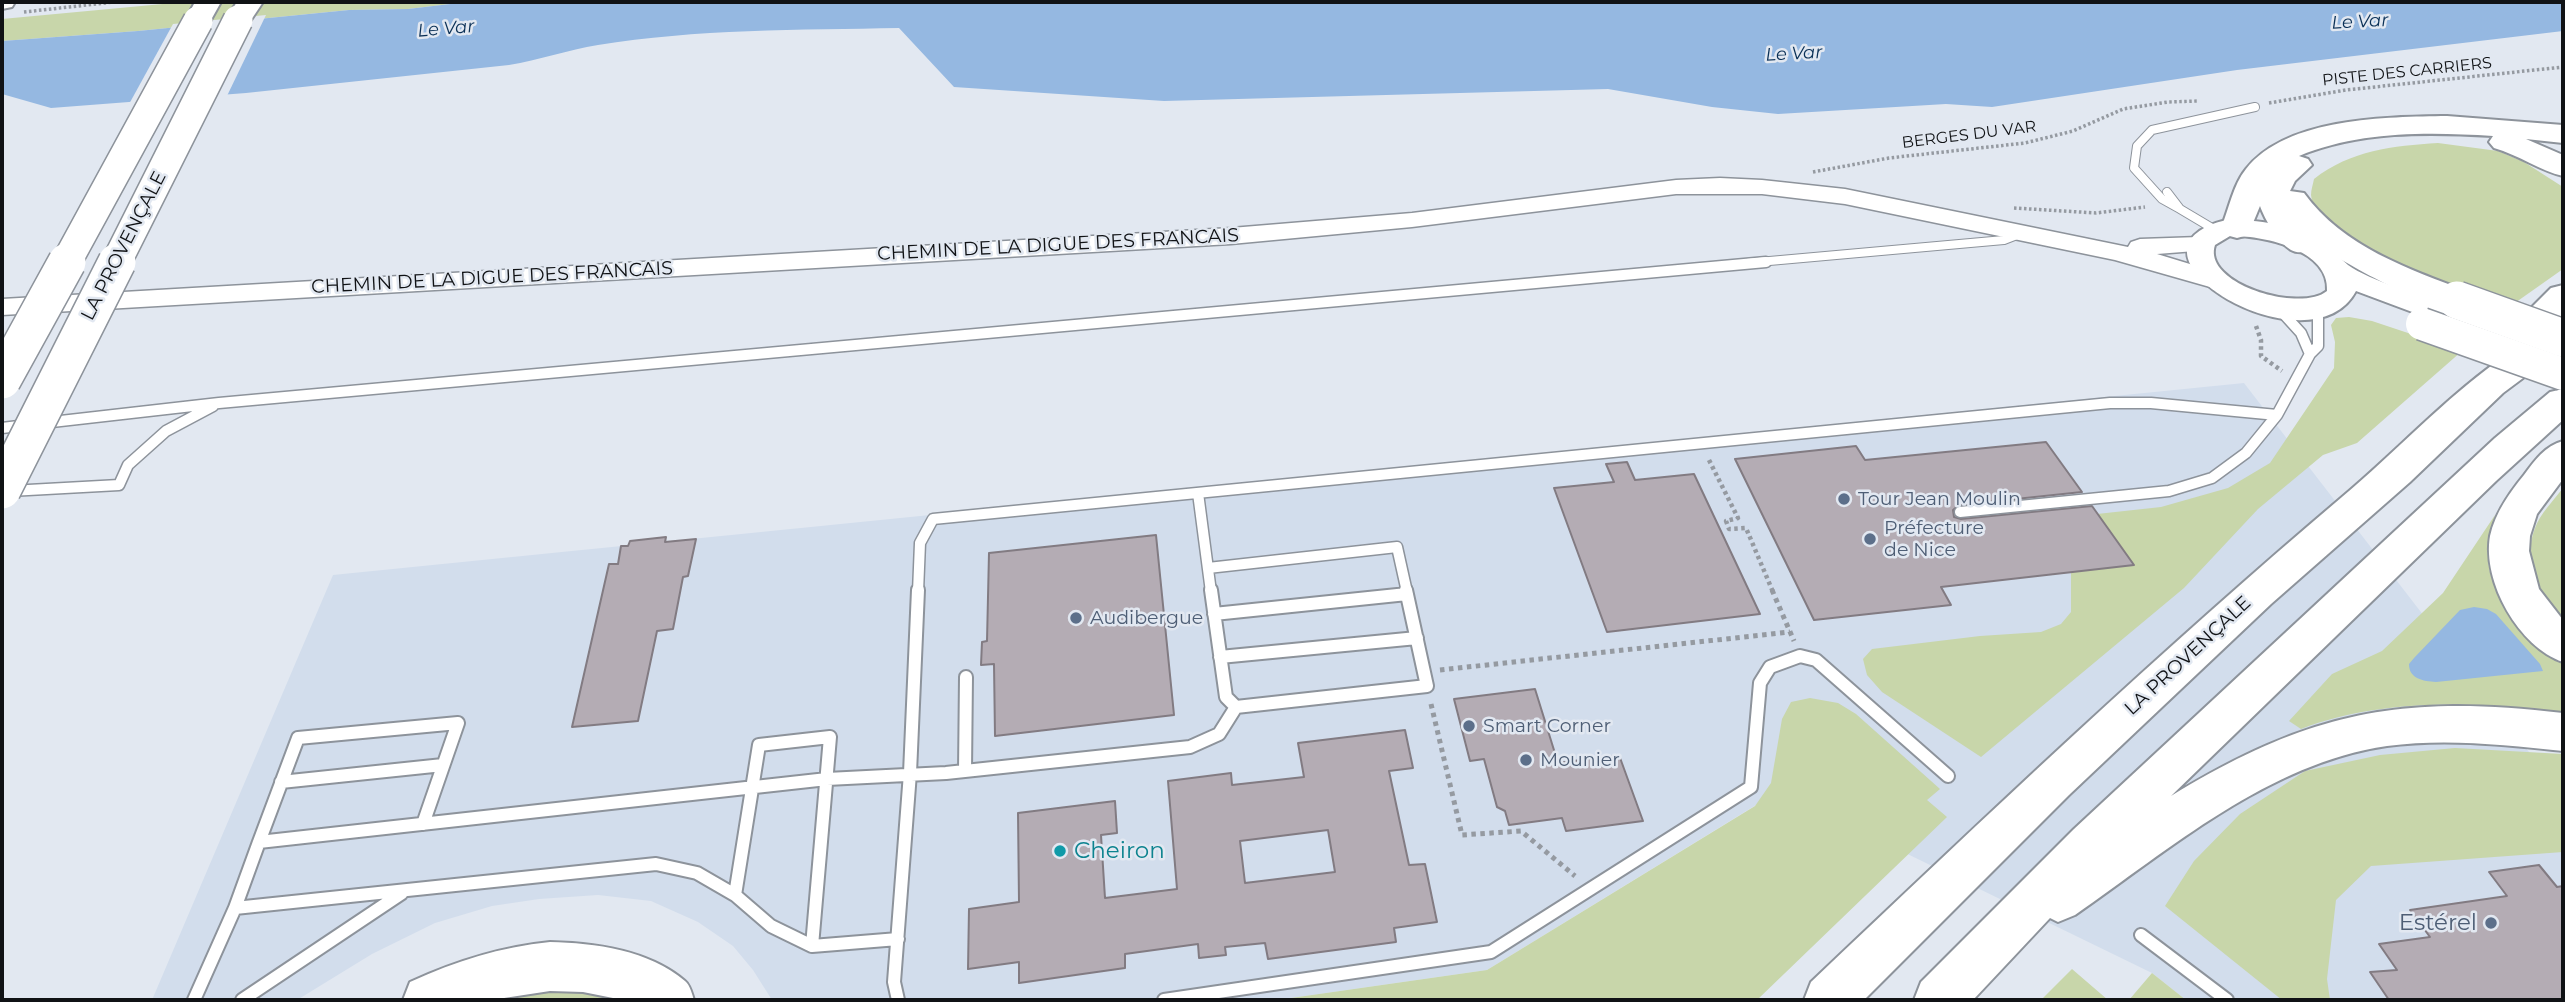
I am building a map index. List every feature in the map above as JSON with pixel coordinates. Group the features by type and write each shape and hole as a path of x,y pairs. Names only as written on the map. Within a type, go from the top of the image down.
{"highway":[{"path":"2,380 203,8"},
{"name":"LA PROVENÇALE","path":"2,491 245,8"},
{"path":"2218,235 2248,204 2256,174 2272,159 2303,143 2360,128 2409,124 2514,128 2563,134"},
{"path":"2302,243 2280,219 2273,204 2277,182 2292,167 2318,152 2347,143 2384,135 2468,135 2527,148 2563,167"},
{"path":"2292,167 2290,195 2296,206 2332,240 2403,279 2439,312 2563,338"},
{"path":"2490,384 2512,347 2563,296"},
{"name":"LA PROVENÇALE","path":"1829,1000 2053,781 2257,593 2397,472 2490,384 2563,332"},
{"path":"1939,1000 2104,829 2363,587 2458,492 2563,401"},
{"path":"2563,454 2519,512 2510,536 2510,562 2516,586 2534,615 2563,645"},
{"path":"1994,941 2202,803 2288,756 2331,740 2380,730 2435,724 2526,727 2563,732"},
{"path":"428,1000 480,979 534,968 576,967 621,973 660,992 669,1000"}],"main road":[{"name":"CHEMIN DE LA DIGUE DES FRANCAIS","path":"2,307 1231,236 1412,220 1676,187 1720,184 1835,193 2022,233 2108,248"},
{"path":"2108,248 2218,235 2281,234 2317,251 2337,271 2387,294 2563,354"},
{"path":"2217,281 2205,268 2199,256 2218,235"},
{"path":"2108,248 2217,281 2244,297 2276,307 2324,306 2379,311 2439,312 2563,374"},
{"path":"2324,306 2340,296 2342,284 2337,271"}],"lane":[{"path":"2218,235 2155,194 2134,168 2135,148 2141,138 2152,130 2255,107"},
{"path":"2167,192 2180,209"},
{"path":"2,428 219,403 1976,243 2004,240 2022,233"},
{"path":"1960,512 2169,491 2212,478 2246,453 2277,415 2310,354 2318,346 2316,317 2324,306"},
{"path":"2276,307 2301,332 2310,354"},
{"path":"2,491 119,485 128,465 166,431 219,403"},
{"path":"897,1000 894,982 909,773 920,542 933,519 2110,403 2151,403 2277,415"},
{"path":"1198,493 1226,697 1236,707"},
{"path":"1208,568 1397,547 1427,686 1236,707"},
{"path":"1214,614 1407,594"},
{"path":"1220,657 1416,638"},
{"path":"1164,1000 1491,952 1751,787 1760,683 1770,667 1800,656 1816,660 1948,776"},
{"path":"965,771 966,677"},
{"path":"259,842 827,779 965,771 1189,747 1219,734 1236,707"},
{"path":"194,1000 235,908 298,738 458,723 424,824"},
{"path":"735,895 759,745 830,737 812,946"},
{"path":"282,782 443,765"},
{"path":"235,908 656,864 697,873 735,895 771,926 812,946 898,939"},
{"path":"242,1000 405,891"},
{"path":"2141,935 2227,1000"}],"path":[{"path":"6,5 114,2"},
{"name":"PISTE DES CARRIERS","path":"2255,107 2346,90 2563,67"},
{"name":"BERGES DU VAR","path":"1850,165 2025,143 2073,131 2123,109 2142,105 2196,101 2255,107"},
{"path":"1807,173 1821,176"},
{"path":"2002,207 2073,214 2117,212 2145,206"},
{"path":"1701,443 1738,518 1726,521 1729,529 1746,528 1800,656"},
{"path":"1424,671 1790,632"},
{"path":"1427,686 1462,835 1521,831 1590,889"}],"shaded area":[{"path":"2244,383 2536,761 2563,765 2563,1000 2186,1000 2152,973 1852,827 1787,786 1487,970 1277,1000 772,1000 753,970 733,946 698,922 651,901 598,895 539,899 492,906 435,923 372,954 297,1000 152,1000 333,575"}],"green space":[{"path":"184,2 467,2 2,41 2,19"},
{"path":"2438,143 2498,151 2524,162 2563,187 2563,269 2512,305 2397,265 2338,233 2319,214 2311,195 2314,179 2328,169 2373,151"},
{"path":"2336,318 2372,321 2462,351 2357,443 2323,455 2258,509 2184,588 1981,757 1882,692 1867,675 1863,659 1872,649 1980,636 2041,632 2061,624 2071,612 2071,572 2134,565 2097,514 2161,507 2228,488 2270,463 2334,368 2335,342 2331,325"},
{"path":"2563,488 2563,624 2541,592 2530,554 2537,523"},
{"path":"2495,515 2488,553 2489,569 2503,600 2513,614 2563,661 2563,715 2498,707 2431,705 2364,712 2301,729 2289,721 2332,674 2382,651 2443,593"},
{"path":"1810,698 1838,703 1856,714 1940,789 1927,800 1947,817 1757,1000 1277,1000 1487,970 1755,806 1771,783 1782,719 1791,702"},
{"path":"2455,748 2563,754 2563,852 2371,866 2336,900 2327,979 2330,1000 2282,1000 2165,906 2194,861 2240,814 2305,771 2380,755"},
{"path":"2072,969 2108,1000 2041,1000"},
{"path":"2152,973 2186,1000 2129,1000"},
{"path":"522,991 575,991 617,1000 486,1000"}],"water":[{"name":"Le Var","path":"467,2 2563,2 2563,31 2237,70 1992,107 1946,104 1778,114 1712,107 1608,89 1164,101 954,87 899,28 748,31 672,36 598,45 509,65 246,93 51,108 2,94 2,41"},
{"path":"2474,607 2496,614 2540,664 2543,671 2436,682 2414,676 2409,664 2414,658 2460,610"}],"pier":[{"path":"266,15 226,98 128,106 173,24"}],"building":[{"path":"2046,442 2082,492 1959,505 1953,510 1954,517 1961,519 2092,506 2134,565 1941,587 1951,605 1814,620 1735,459 1856,446 1865,460"},
{"path":"1627,462 1635,480 1694,474 1760,614 1607,632 1554,488 1614,482 1606,464"},
{"name":"Audibergue","path":"1156,535 1174,715 995,736 994,664 981,665 982,642 987,641 989,553"},
{"path":"666,537 665,542 696,539 688,576 683,577 673,629 657,631 638,721 572,727 609,564 618,564 621,546 628,546 630,541"},
{"name":"Mounier","path":"1535,689 1558,763 1619,755 1643,821 1566,831 1562,818 1509,825 1505,811 1497,807 1484,759 1470,761 1454,699"},
{"name":"Cheiron","path":"1405,730 1413,768 1389,771 1409,865 1425,864 1437,922 1394,928 1396,942 1268,959 1265,943 1225,947 1226,955 1199,958 1198,944 1125,954 1125,968 1019,983 1019,962 968,969 969,909 1019,902 1018,813 1115,801 1117,833 1101,835 1105,898 1177,889 1168,781 1231,773 1232,785 1304,777 1298,743","holes":["1328,830 1335,872 1245,883 1240,841"]},
{"name":"Estérel","path":"2539,865 2557,887 2563,886 2563,1000 2389,1000 2370,972 2397,970 2379,944 2430,937 2410,910 2507,896 2489,872"}],"place":[{"name":"Tour Jean Moulin","path":"1844,499"},
{"name":"Préfecture de Nice","path":"1870,539"},
{"name":"Audibergue","path":"1076,618"},
{"name":"Smart Corner","path":"1469,726"},
{"name":"Mounier","path":"1526,760"},
{"name":"Cheiron","path":"1060,851"},
{"name":"Estérel","path":"2491,923"}]}
